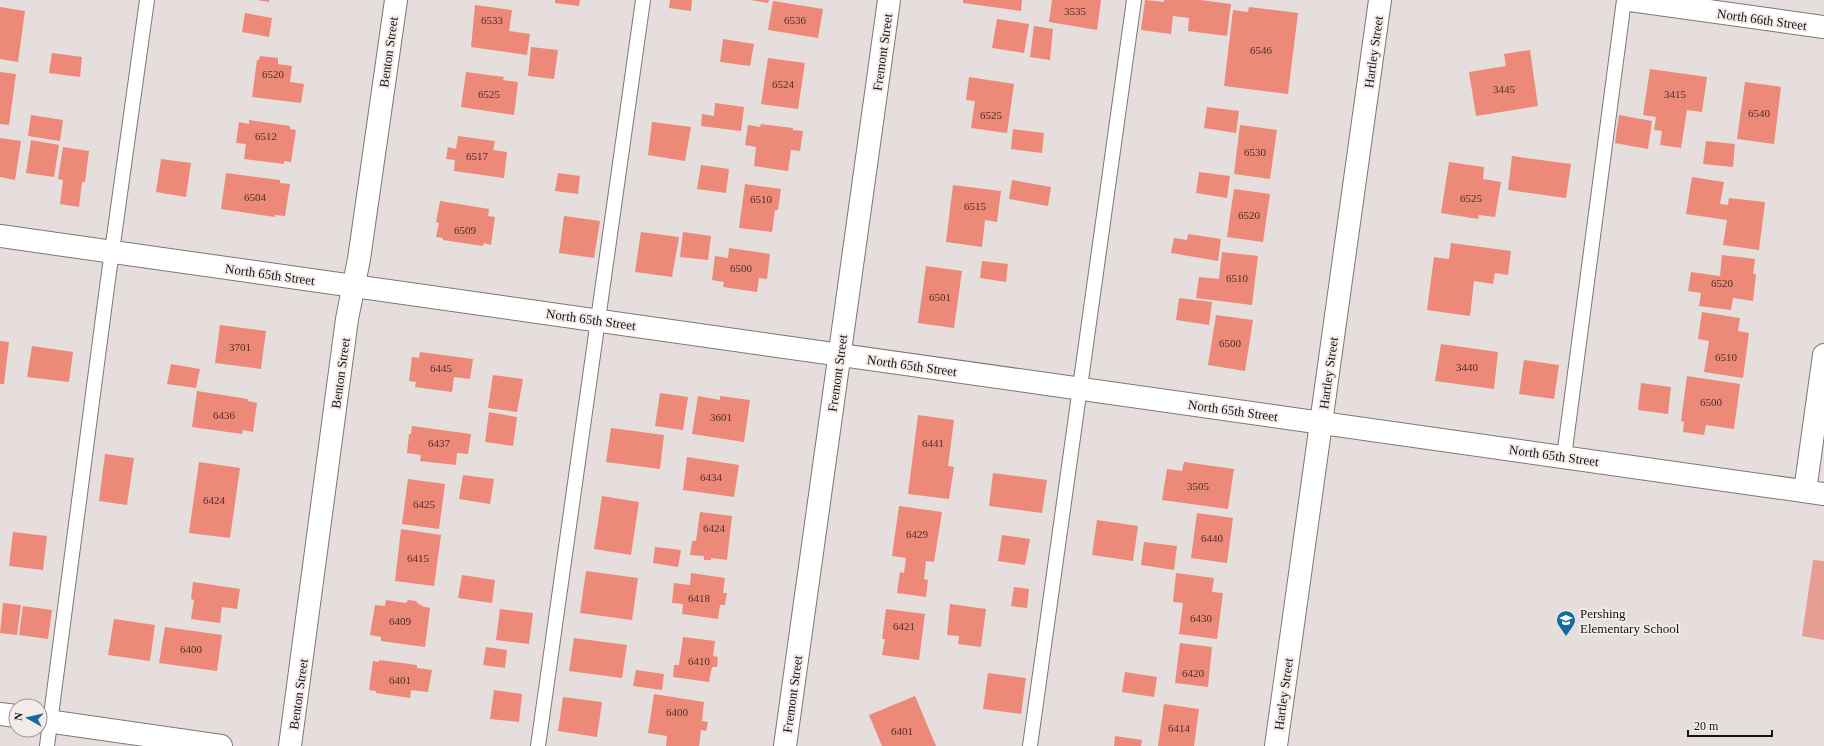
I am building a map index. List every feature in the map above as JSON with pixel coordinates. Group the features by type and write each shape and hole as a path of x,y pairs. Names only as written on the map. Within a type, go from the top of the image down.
{"street":[{"name":"Benton Street","path":"290,746 353,286 359,259 396,0"},
{"name":"Fremont Street","path":"784,746 889,0"},
{"name":"Hartley Street","path":"1276,746 1380,0"},
{"name":"North 66th Street","path":"1630,0 1824,28"},
{"name":"North 65th Street","path":"0,236 597,319 1815,493"},
{"path":"1815,493 1824,355"},
{"path":"48,720 221,746"}],"lane":[{"path":"48,699 148,0"},
{"path":"538,746 643,0"},
{"path":"1030,746 1134,0"},
{"path":"1564,457 1624,0"}],"shaded area":[{"path":"1813,560 1824,561 1824,640 1802,636"}],"building":[{"path":"257,0 269,0 269,2"},
{"path":"555,0 580,0 579,6 555,3"},
{"path":"670,0 692,0 691,11 669,8"},
{"path":"750,0 769,0 768,3"},
{"path":"963,0 1022,0 1021,11 963,3"},
{"path":"1052,0 1101,0 1097,30 1049,22"},
{"path":"1145,0 1164,2 1164,0 1200,0 1231,4 1227,36 1188,31 1189,18 1173,16 1171,34 1141,30"},
{"path":"773,1 823,9 818,38 768,30"},
{"path":"475,5 512,10 509,31 530,34 527,55 471,47"},
{"path":"0,7 25,11 18,62 0,59"},
{"path":"1249,7 1298,13 1288,94 1224,86 1233,10 1248,12"},
{"path":"245,13 272,18 269,37 242,32"},
{"path":"997,19 1029,24 1024,53 992,48"},
{"path":"1034,26 1053,29 1050,60 1030,57"},
{"path":"723,39 754,44 750,66 720,62"},
{"path":"531,47 558,50 554,79 528,76"},
{"path":"1530,50 1538,106 1476,116 1469,72 1506,66 1504,54"},
{"path":"52,53 82,57 80,77 49,73"},
{"path":"260,56 278,58 278,64 292,66 290,82 304,84 301,103 252,97 257,60 259,60"},
{"path":"768,58 805,63 798,109 761,104"},
{"path":"1650,69 1707,77 1702,112 1687,110 1681,148 1660,145 1662,131 1654,130 1656,117 1643,115"},
{"path":"0,72 16,74 9,125 0,124"},
{"path":"466,72 504,77 503,80 518,82 514,115 461,107"},
{"path":"969,77 1014,84 1007,133 971,128 975,101 966,100"},
{"path":"1745,82 1781,87 1774,144 1737,139"},
{"path":"715,103 744,107 741,131 701,126 702,114 714,116"},
{"path":"1207,107 1239,111 1236,133 1204,128"},
{"path":"31,115 63,120 60,141 28,136"},
{"path":"1619,115 1652,121 1648,149 1615,143"},
{"path":"249,120 290,126 290,129 296,130 291,162 284,161 284,164 244,159 246,144 236,143 239,122 249,124"},
{"path":"652,122 691,127 685,161 648,155"},
{"path":"761,124 793,128 793,130 803,131 800,151 791,150 788,171 754,166 756,147 745,145 748,125 760,127"},
{"path":"1240,125 1277,130 1270,179 1234,174"},
{"path":"1013,129 1044,133 1042,153 1011,149"},
{"path":"458,136 495,141 493,150 507,152 504,178 454,171 455,160 446,159 448,147 456,149"},
{"path":"0,138 21,141 15,180 0,177"},
{"path":"31,140 59,145 54,177 26,173"},
{"path":"1706,141 1735,144 1733,167 1703,164"},
{"path":"63,147 89,151 85,182 82,182 79,207 60,204 63,180 58,179"},
{"path":"1512,156 1571,164 1566,198 1508,190"},
{"path":"161,159 191,163 186,197 156,192"},
{"path":"1449,162 1484,167 1483,179 1501,182 1495,217 1479,215 1478,219 1441,213"},
{"path":"701,165 729,169 726,193 697,189"},
{"path":"1199,172 1230,176 1227,198 1196,193"},
{"path":"226,173 280,180 280,183 290,184 285,216 275,215 275,217 221,209"},
{"path":"558,173 580,176 578,194 555,191"},
{"path":"1692,177 1724,182 1720,204 1728,205 1729,198 1765,202 1759,250 1723,245 1727,220 1686,214"},
{"path":"1012,180 1051,187 1048,206 1009,199"},
{"path":"745,184 781,189 778,210 775,210 772,232 739,228"},
{"path":"953,185 1001,191 997,222 985,220 982,247 946,242"},
{"path":"1234,189 1270,194 1263,242 1227,237"},
{"path":"440,201 489,209 488,216 495,217 491,245 484,243 483,246 443,240 443,238 436,237 439,223 436,222"},
{"path":"564,216 600,221 594,258 559,253"},
{"path":"641,232 679,237 672,277 635,272"},
{"path":"683,232 711,236 708,260 680,257"},
{"path":"1188,234 1221,239 1218,261 1171,253 1174,238 1187,240"},
{"path":"1451,243 1511,251 1508,275 1495,273 1493,284 1474,281 1470,316 1427,310 1434,257 1449,259"},
{"path":"729,248 770,254 767,279 759,278 757,292 723,287 724,282 712,280 715,256 728,258"},
{"path":"1222,252 1258,256 1252,305 1196,298 1199,277 1219,279"},
{"path":"1722,255 1755,259 1753,274 1756,274 1753,301 1733,298 1731,310 1699,306 1701,293 1688,291 1691,272 1720,276"},
{"path":"982,261 1008,264 1006,282 980,278"},
{"path":"926,266 962,271 954,328 918,323"},
{"path":"1179,298 1212,302 1209,325 1176,320"},
{"path":"1702,312 1740,318 1738,331 1749,333 1743,378 1704,372 1709,341 1698,339"},
{"path":"1216,315 1253,320 1245,371 1208,365"},
{"path":"220,325 266,331 261,369 215,363"},
{"path":"0,341 9,342 4,384 0,384"},
{"path":"1441,344 1498,352 1494,389 1435,381"},
{"path":"32,346 73,352 69,382 27,377"},
{"path":"420,352 473,359 470,379 454,377 452,392 415,387 416,382 409,381 412,357 419,358"},
{"path":"1524,360 1559,365 1554,399 1519,394"},
{"path":"171,364 200,369 196,388 167,384"},
{"path":"493,375 523,379 517,412 488,408"},
{"path":"1687,376 1740,384 1734,429 1706,425 1704,435 1683,432 1684,422 1681,421"},
{"path":"1641,383 1671,387 1668,414 1638,410"},
{"path":"197,391 248,399 248,401 257,403 253,432 243,430 242,434 192,427"},
{"path":"660,393 688,397 683,430 655,426"},
{"path":"698,396 720,400 720,396 750,400 744,442 692,434"},
{"path":"489,412 517,417 513,446 485,442"},
{"path":"918,415 954,420 948,466 954,467 949,499 908,494"},
{"path":"412,426 471,434 468,454 457,453 456,465 420,461 421,455 407,453 409,434 411,434"},
{"path":"611,428 664,435 660,469 606,462"},
{"path":"105,454 134,458 127,505 99,501"},
{"path":"687,457 739,465 734,497 683,490"},
{"path":"199,462 240,468 230,538 189,533"},
{"path":"1184,462 1234,469 1228,509 1162,500 1167,469 1182,471"},
{"path":"993,473 1047,480 1042,513 989,506"},
{"path":"463,475 494,479 490,504 459,499"},
{"path":"408,479 445,484 439,529 402,524"},
{"path":"602,496 639,502 631,555 594,549"},
{"path":"899,506 942,512 934,562 926,561 924,579 928,580 926,597 897,593 900,572 904,573 906,558 892,556"},
{"path":"700,512 732,516 727,560 711,558 711,560 704,560 704,556 690,555 692,541 696,541"},
{"path":"1197,513 1233,518 1227,563 1191,558"},
{"path":"1097,520 1138,526 1133,561 1092,555"},
{"path":"401,529 441,535 434,586 395,581"},
{"path":"13,532 47,536 43,570 9,566"},
{"path":"1002,535 1030,539 1025,565 998,561"},
{"path":"1144,542 1177,546 1174,570 1141,565"},
{"path":"655,547 681,550 678,567 653,563"},
{"path":"586,571 638,578 632,620 580,613"},
{"path":"691,573 725,578 723,593 727,593 725,605 720,605 718,619 682,614 683,604 672,603 674,583 690,585"},
{"path":"1176,573 1214,578 1212,592 1223,593 1217,639 1179,634 1183,603 1173,602"},
{"path":"462,575 495,580 492,603 458,598"},
{"path":"193,582 240,589 237,609 222,607 220,623 191,619 194,600 191,599"},
{"path":"1014,587 1029,589 1027,608 1011,606"},
{"path":"386,600 406,603 408,600 416,601 418,604 422,605 421,606 430,608 425,647 381,641 381,637 370,635 375,605 385,606"},
{"path":"3,603 21,605 17,635 0,633"},
{"path":"950,604 986,609 981,647 958,644 959,636 947,635"},
{"path":"23,606 52,610 48,639 19,635"},
{"path":"500,609 533,613 529,644 496,640"},
{"path":"886,609 925,614 919,660 882,655 885,639 882,639"},
{"path":"114,619 155,625 150,661 108,655"},
{"path":"165,627 222,635 217,671 159,663"},
{"path":"683,637 715,641 713,656 718,657 717,667 712,667 709,682 673,677 674,665 679,665"},
{"path":"574,638 627,645 622,678 569,671"},
{"path":"1180,643 1212,647 1208,687 1175,683"},
{"path":"486,647 507,650 505,668 483,665"},
{"path":"379,660 417,665 417,668 432,670 428,692 411,690 410,698 376,693 376,691 369,690 373,661 379,662"},
{"path":"636,670 664,674 662,690 633,686"},
{"path":"1125,672 1157,677 1154,697 1122,692"},
{"path":"988,673 1026,678 1021,714 983,709"},
{"path":"494,690 522,694 519,722 490,719"},
{"path":"654,694 704,702 702,721 708,722 706,731 701,730 699,746 666,746 667,736 648,733"},
{"path":"915,696 936,746 882,746 869,715"},
{"path":"563,697 602,702 597,737 558,731"},
{"path":"1164,704 1199,709 1194,746 1158,746"},
{"path":"1115,736 1142,740 1141,746 1114,746"}],"place":[{"name":"Pershing Elementary School","path":"1566,637"}]}
